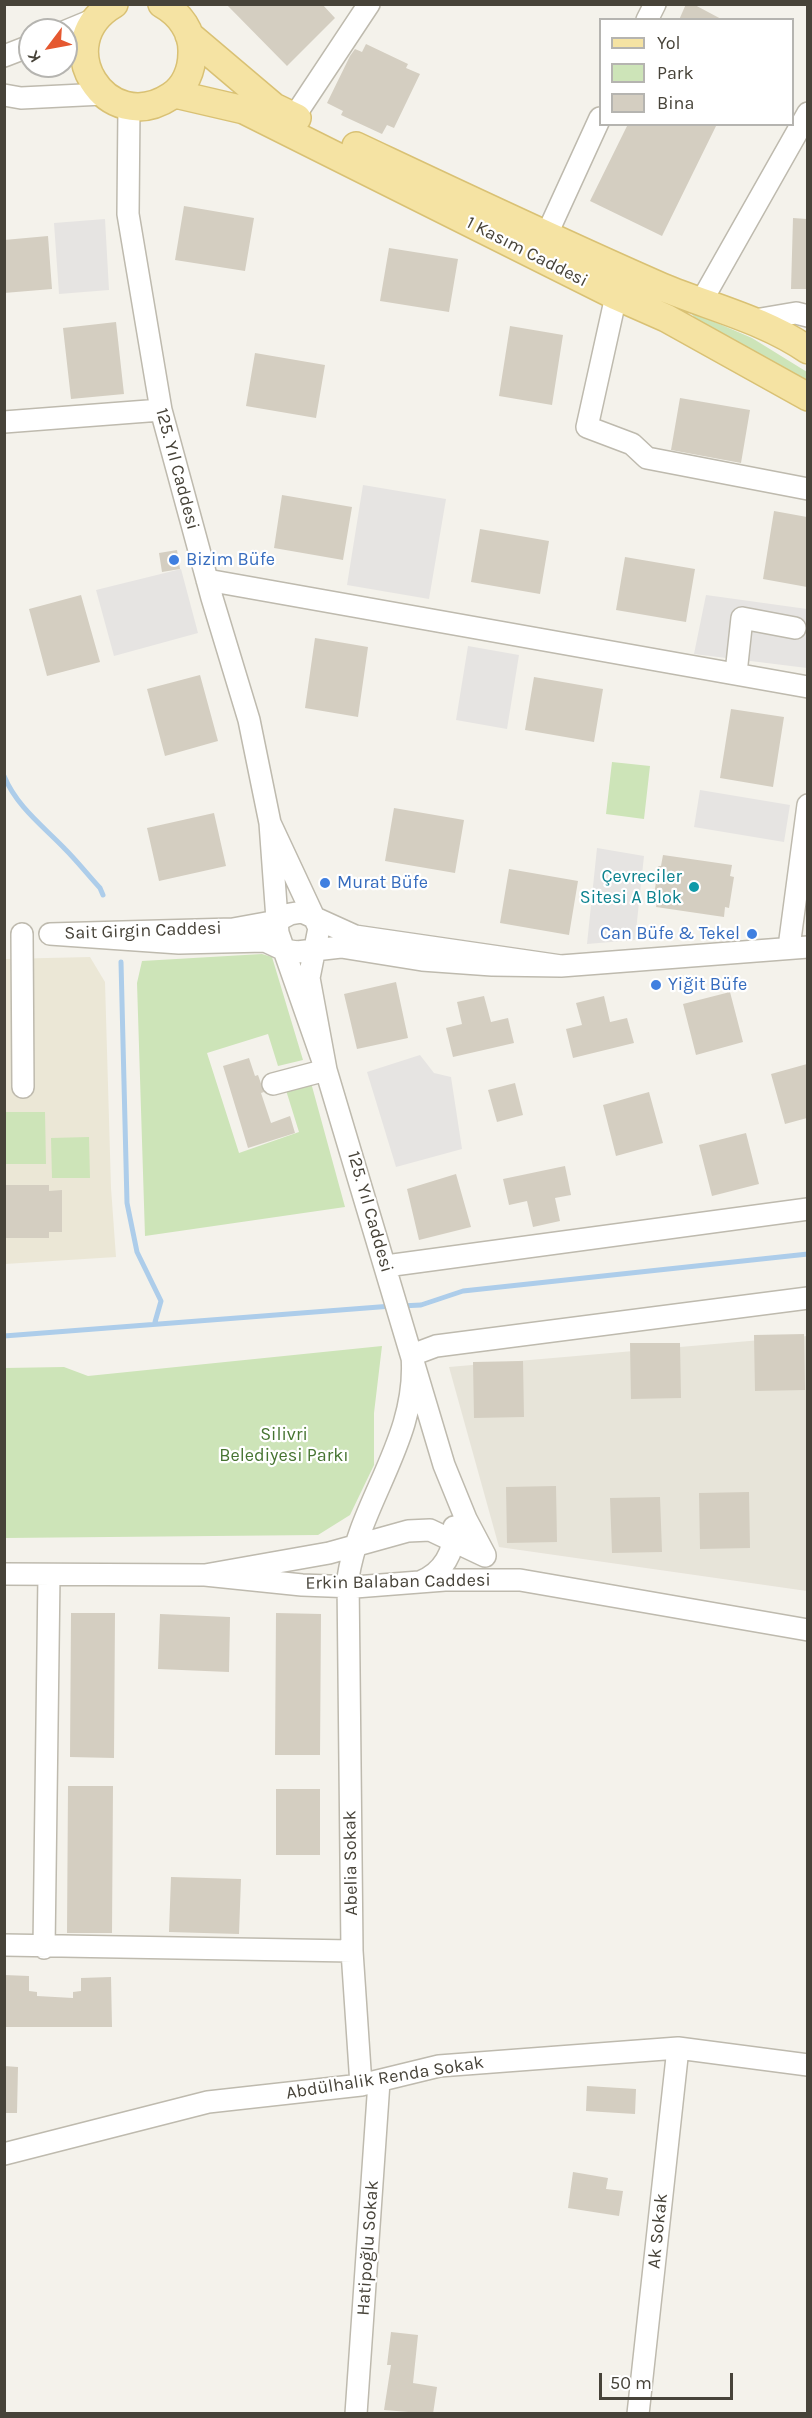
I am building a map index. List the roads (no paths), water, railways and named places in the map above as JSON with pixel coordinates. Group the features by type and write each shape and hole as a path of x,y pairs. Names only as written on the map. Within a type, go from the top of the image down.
{"main road":[{"name":"1 Kasım Caddesi","path":"164,5 179,18 189,34 284,112 546,236 690,298 789,336 807,350"},
{"path":"105,12 87,34 84,50 85,67 92,82 103,94 129,107 153,105 175,94 185,81 191,66 193,50 189,34"},
{"name":"1 Kasım Caddesi","path":"175,94 244,110 616,296 666,318 807,397"}],"street":[{"path":"284,112 369,4"},
{"path":"648,18 656,4"},
{"path":"78,25 105,12"},
{"path":"4,95 21,98 103,94"},
{"name":"125. Yıl Caddesi","path":"129,107 129,214 161,410 207,580 249,720 270,824 277,921 284,950 326,1070 444,1465"},
{"path":"666,318 690,298 807,113"},
{"path":"546,236 599,120"},
{"path":"616,296 587,427 632,444 647,458 807,489"},
{"path":"749,321 796,313 807,316"},
{"path":"4,422 161,410"},
{"path":"207,580 807,687"},
{"path":"736,674 742,618 795,628"},
{"path":"803,948 807,804"},
{"name":"125. Yıl Caddesi","path":"270,824 319,928 309,978 326,1070"},
{"name":"Sait Girgin Caddesi","path":"50,934 233,929 277,921 290,914 302,912 355,936 561,966"},
{"path":"23,1087 13,935 50,934"},
{"name":"Sait Girgin Caddesi","path":"50,934 179,943 265,941 284,950 316,951 341,947 422,960 561,966 803,948"},
{"path":"273,1084 326,1070"},
{"path":"386,1266 807,1209"},
{"path":"349,1639 347,1587 358,1536 395,1455 414,1379 412,1355 436,1346 807,1298"},
{"path":"419,1582 441,1569 454,1540 444,1465"},
{"path":"444,1465 466,1519 485,1556"},
{"name":"Erkin Balaban Caddesi","path":"205,1575 300,1559 348,1537 430,1530 485,1556 500,1571 520,1580"},
{"name":"Erkin Balaban Caddesi","path":"4,1574 205,1575 347,1587 419,1582 520,1580 807,1630"},
{"path":"44,1948 49,1575"},
{"path":"349,1639 357,1600 362,1591 377,1585"},
{"name":"Abelia Sokak","path":"349,1639 352,1951 370,2084"},
{"path":"4,1945 44,1948 352,1951"},
{"name":"Abdülhalik Renda Sokak","path":"4,2154 208,2102 370,2084 439,2066 678,2048 807,2065"},
{"name":"Ak Sokak","path":"638,2414 678,2048"},
{"name":"Hatipoğlu Sokak","path":"356,2414 370,2084"}],"waterway":[{"path":"4,776 23,807 74,858 100,888 103,895"},
{"path":"121,962 127,1203 137,1252 161,1301 155,1322"},
{"path":"401,1306 421,1305 463,1291 808,1254"},
{"path":"4,1336 392,1306"}],"place":[{"name":"Bizim Büfe","path":"174,560"},
{"name":"Murat Büfe","path":"325,883"},
{"name":"Çevreciler Sitesi A Blok","path":"694,887"},
{"name":"Can Büfe & Tekel","path":"752,934"},
{"name":"Yiğit Büfe","path":"656,985"}],"park label":[{"name":"Silivri Belediyesi Parkı","path":"284,1445"}]}
